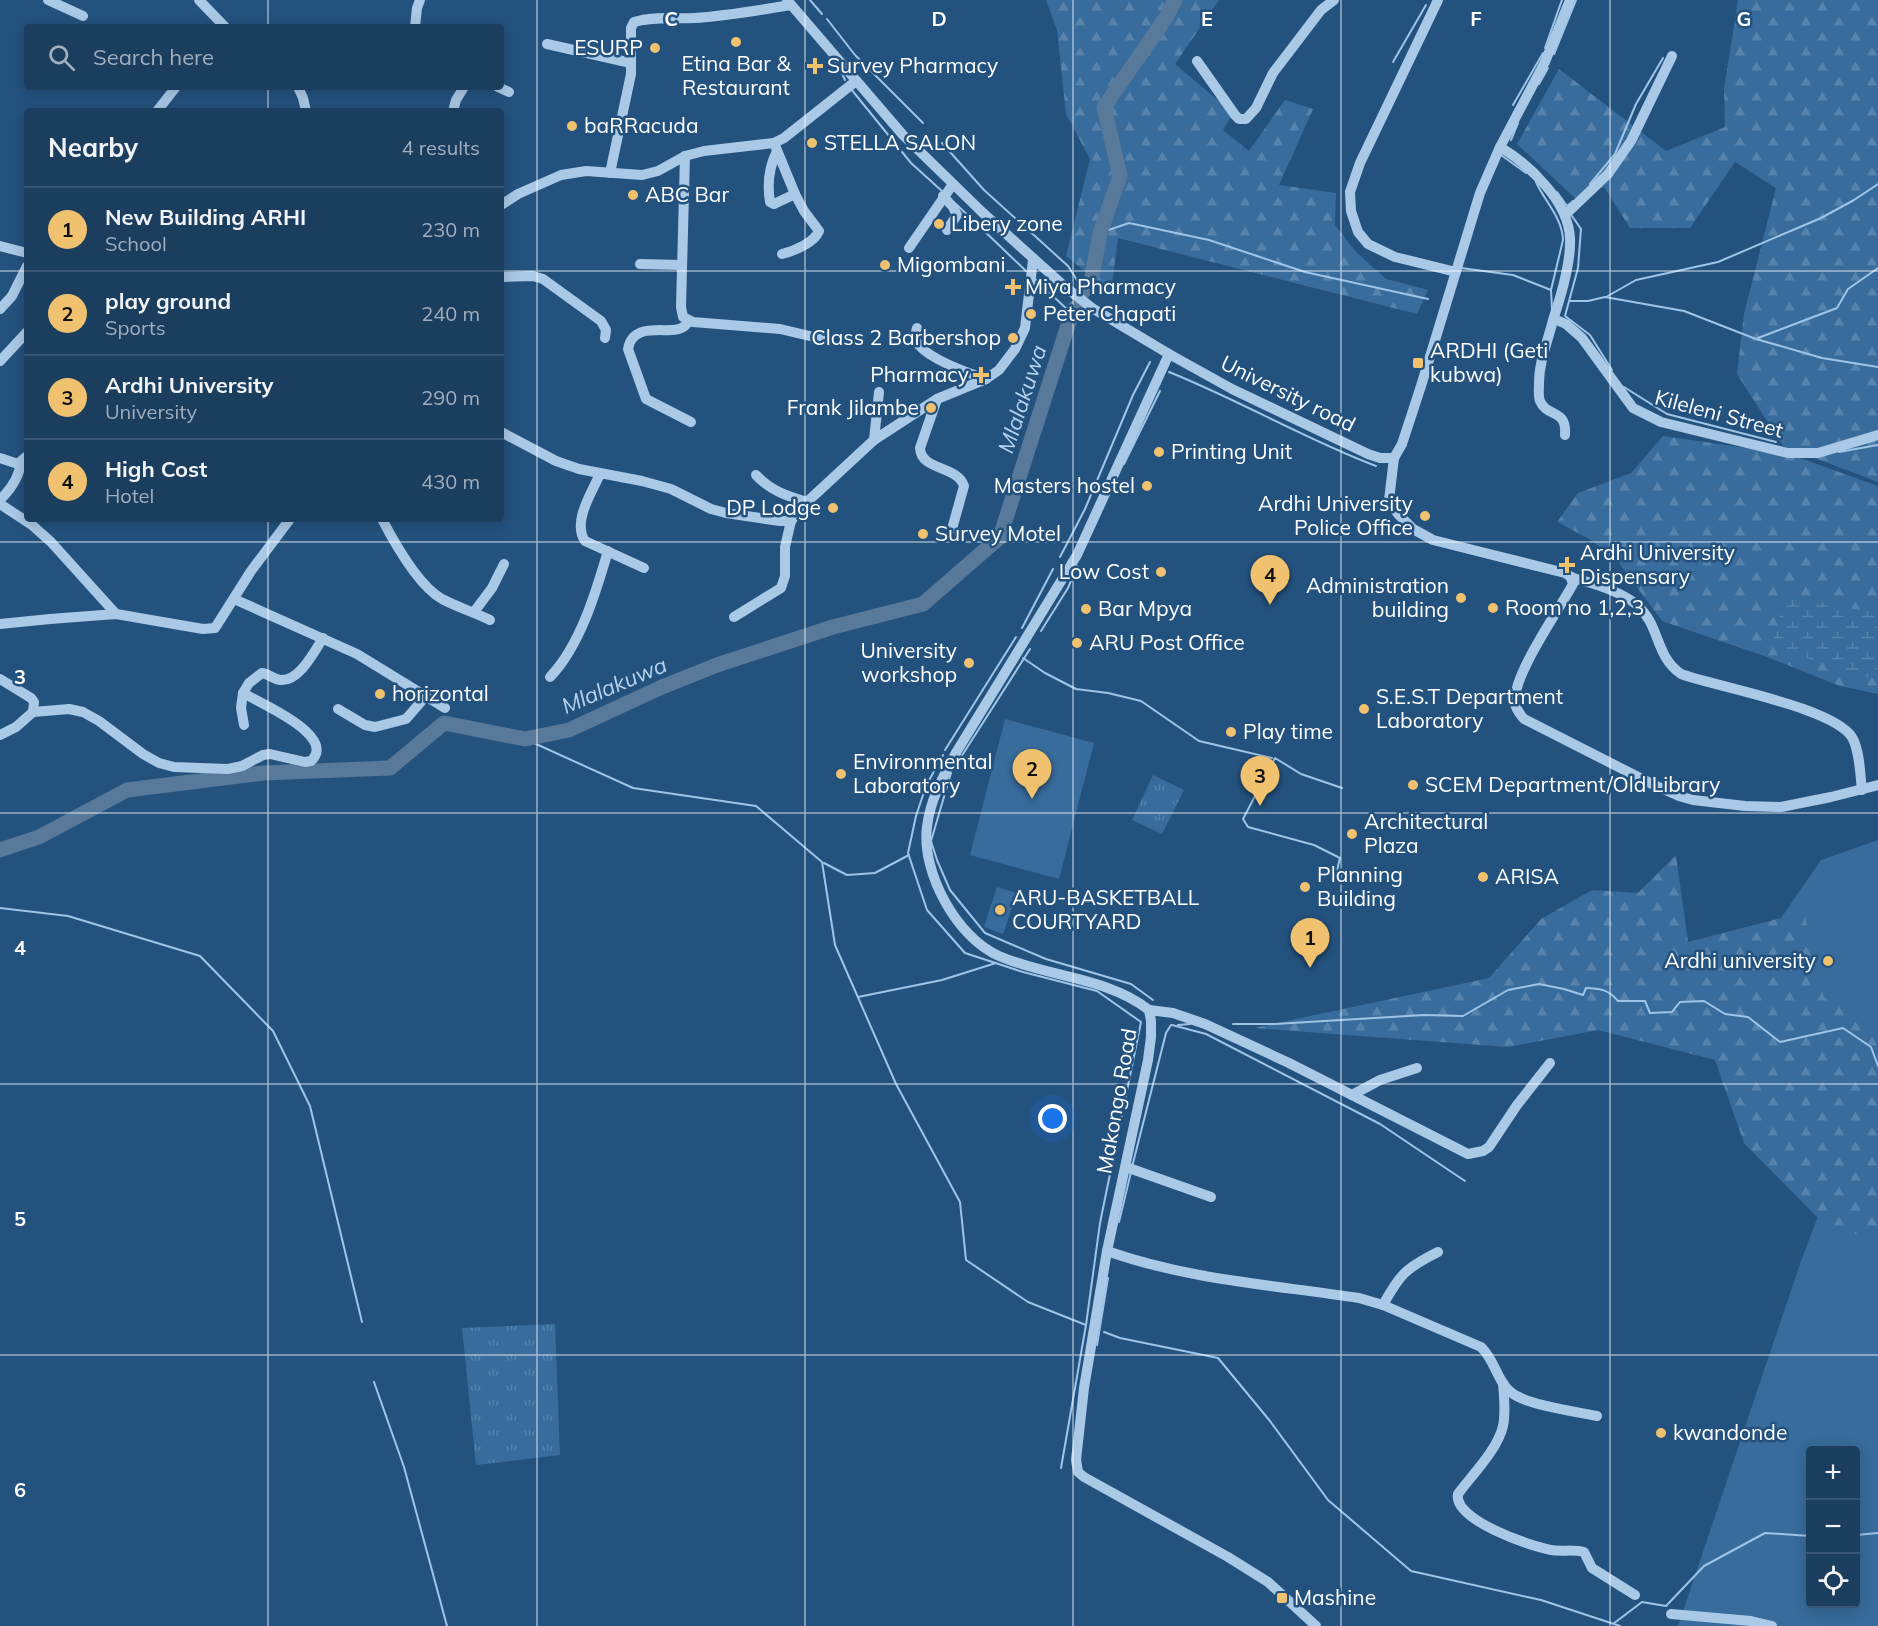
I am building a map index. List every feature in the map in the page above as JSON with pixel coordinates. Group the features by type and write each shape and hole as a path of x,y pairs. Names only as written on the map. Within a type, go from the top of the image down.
{"street":[{"path":"48,0 83,16"},
{"path":"199,0 221,24"},
{"path":"415,24 420,0"},
{"path":"1197,61 1234,115 1239,119 1246,119 1256,108 1273,73 1321,9 1334,0"},
{"path":"1438,0 1360,163 1350,192 1351,211 1358,232 1368,244 1395,257 1456,272"},
{"path":"1570,0 1545,62 1500,147 1480,193 1422,386 1399,451 1394,458 1389,500 1398,514 1413,529 1433,540 1544,567 1612,590 1637,605 1648,618 1663,657 1681,674 1778,701 1841,726 1853,738 1862,790"},
{"path":"610,172 631,74 631,28 634,22 643,19 726,15 789,2"},
{"name":"University road","path":"789,2 903,135 1033,260 1088,305 1169,354 1242,394 1361,451 1380,458 1394,458"},
{"path":"547,45 631,63"},
{"path":"1565,215 1608,174 1630,141 1671,56"},
{"path":"795,194 774,204 770,202 768,190 775,147 856,81"},
{"path":"159,108 174,90"},
{"path":"299,90 305,108"},
{"path":"454,108 462,90"},
{"path":"504,203 518,194 561,175 586,171 642,176 658,171 684,156 726,147 775,147"},
{"path":"775,147 795,194 819,231 817,235 797,249 782,254"},
{"path":"1500,147 1533,170 1565,215 1570,240 1569,255 1554,319 1543,353 1539,380 1540,402 1564,420 1565,435"},
{"path":"684,156 681,314 688,321 780,329 831,341"},
{"path":"909,248 952,184"},
{"path":"943,196 957,215 947,230"},
{"path":"0,245 24,252"},
{"path":"734,617 781,588 785,576 785,548 791,521 807,502 874,440 937,399 986,379 999,370 1022,338 1033,260"},
{"path":"639,264 682,265"},
{"path":"0,309 12,296 24,272"},
{"path":"504,277 533,276 543,279 601,321 606,330 605,338"},
{"name":"Kileleni Street","path":"1554,319 1566,324 1582,338 1634,408 1661,422 1788,453 1818,453 1878,435"},
{"path":"688,321 687,326 682,329 637,334 630,341 628,350 646,399 691,422"},
{"path":"917,328 915,335 917,343 932,355 952,368 986,379"},
{"path":"0,361 24,335"},
{"name":"Makongo Road","path":"1169,354 1077,555 940,782 931,807 927,829 929,859 939,890 962,927 977,944 997,956 1023,965 1123,994 1149,1010 1151,1029 1148,1060 1107,1251 1084,1388 1076,1460 1078,1472 1213,1547 1268,1582 1316,1626"},
{"path":"874,440 879,392"},
{"path":"937,399 920,448 920,456 962,480 964,486 952,529"},
{"path":"504,434 556,461 600,474 642,481 671,489 711,509 791,521"},
{"path":"0,458 24,460 19,474 0,502 24,519"},
{"path":"600,474 586,506 581,535 585,541 644,568"},
{"path":"756,475 768,488 807,502"},
{"path":"28,522 51,542 116,614"},
{"path":"0,624 116,614 210,629 218,624 251,571 288,522"},
{"path":"384,522 400,552 428,587 440,598 490,620"},
{"path":"550,677 564,661 575,639 597,587 608,551"},
{"path":"474,612 492,588 504,564"},
{"path":"1571,578 1573,584 1532,656 1516,692 1517,710 1524,719 1652,784 1693,800 1745,806 1781,807 1878,785"},
{"path":"234,599 374,663 445,708"},
{"path":"244,725 243,693 249,683 262,673 283,680 293,677 323,638"},
{"path":"0,679 32,698 33,712"},
{"path":"0,735 16,727 33,712 69,709 83,712 99,721 143,754 159,763 174,767 228,769 242,766 263,755 270,754 305,762 315,758 317,746 305,729 243,693"},
{"path":"338,709 365,725 375,726 406,719 426,696"},
{"path":"1149,1010 1173,1012 1205,1024 1461,1151 1476,1154 1489,1146 1550,1063"},
{"path":"1352,1095 1380,1080 1417,1068"},
{"path":"1126,1167 1211,1197"},
{"path":"1107,1251 1165,1269 1205,1278 1359,1298 1383,1305 1481,1347 1489,1355 1503,1383 1512,1394 1524,1399 1597,1416"},
{"path":"1383,1305 1409,1267 1438,1252"},
{"path":"1503,1383 1505,1402 1503,1428 1494,1446 1458,1494 1462,1509 1479,1522 1536,1546 1550,1550 1584,1552 1592,1568 1635,1595"},
{"path":"1671,1614 1751,1621 1772,1626"}],"green space":[{"path":"1046,0 1219,0 1175,64 1233,113 1223,130 1249,151 1285,100 1313,109 1279,185 1336,193 1335,225 1356,252 1386,279 1428,290 1417,314 1118,238 1111,292 1066,256 1090,159 1066,114 1057,30"},
{"path":"1738,0 1878,0 1878,482 1783,446 1737,374 1744,314 1776,188 1735,162 1690,228 1630,228 1604,187 1575,198 1517,144 1559,69 1666,151 1725,127 1724,89"},
{"path":"1663,436 1789,454 1878,486 1878,694 1840,686 1767,657 1662,621 1616,559 1591,540 1557,522 1578,493 1631,473"},
{"path":"1784,598 1878,613 1878,679 1855,675 1772,646"},
{"path":"1005,719 1094,743 1059,879 970,855"},
{"path":"1153,775 1184,790 1162,834 1132,820"},
{"path":"1878,840 1878,1626 1678,1626 1801,1261 1859,1108 1761,947 1821,860"},
{"path":"1676,855 1688,942 1804,912 1824,997 1878,1023 1878,1243 1819,1219 1744,1143 1715,1060 1598,1030 1508,1047 1254,1028 1489,978 1541,919 1592,890 1638,893"},
{"name":"ARU-BASKETBALL COURTYARD","path":"997,887 1017,893 1003,934 984,927"},
{"path":"555,1324 560,1455 476,1465 462,1328"}],"waterway":[{"path":"810,0 822,14"},
{"path":"1084,291 1091,282 1100,233 1120,176 1104,107 1167,16 1175,0"},
{"path":"1545,48 1562,0"},
{"path":"1554,54 1576,0"},
{"path":"1393,62 1426,5"},
{"path":"827,19 855,55 923,123"},
{"path":"1513,105 1543,53"},
{"path":"1590,184 1615,154 1636,104 1663,58"},
{"path":"1539,84 1548,68"},
{"path":"840,69 845,80"},
{"path":"851,89 911,163 943,192"},
{"path":"1511,140 1518,123"},
{"path":"942,143 984,190 1068,266 1084,291"},
{"path":"1501,155 1526,173"},
{"path":"1536,182 1560,224 1562,232 1563,240 1551,290 1552,309"},
{"path":"1606,297 1636,280 1718,262 1821,218 1878,184"},
{"path":"1557,192 1567,206 1573,201"},
{"path":"956,204 1026,271"},
{"path":"1572,216 1581,229 1578,268 1565,316 1590,335 1612,370"},
{"path":"1100,233 1129,223 1209,240 1305,272 1428,299"},
{"path":"1461,268 1513,275 1551,290"},
{"path":"1758,338 1837,308 1848,289 1878,268"},
{"path":"1034,278 1072,314"},
{"path":"1570,301 1588,301 1605,297 1684,311 1756,339 1822,358 1878,367"},
{"name":"Mlalakuwa","path":"0,850 39,837 127,790 263,773 390,768 444,723 525,739 569,730 662,687 717,665 833,627 923,604 1000,537 1075,308"},
{"path":"1060,557 1085,509 1133,395 1150,362"},
{"path":"1169,372 1376,466"},
{"path":"1624,387 1667,414 1776,442"},
{"path":"1124,464 1160,391"},
{"path":"1839,452 1878,445"},
{"path":"1041,631 1068,588 1077,566"},
{"path":"1022,628 1053,569"},
{"path":"945,750 1016,637"},
{"path":"954,768 1030,649"},
{"path":"1023,658 1045,673 1076,689 1108,693 1141,701 1199,741 1272,758"},
{"path":"525,739 633,788 756,806 822,862 835,945 896,1084 960,1202 966,1260 1028,1302 1086,1325"},
{"path":"943,755 926,786 916,816 908,853 927,910 965,953 1023,972 1097,991 1141,1022 1100,1223 1086,1325 1061,1468"},
{"path":"1337,870 1340,858 1314,845 1248,827 1243,819 1275,758 1301,774 1342,788"},
{"path":"951,773 931,841 950,890 985,933 1046,959 1131,984 1153,1000"},
{"path":"824,863 847,875 875,873 909,855"},
{"path":"0,908 68,916 200,956 273,1031 310,1106 362,1322"},
{"path":"858,997 942,980 996,963"},
{"path":"1233,1024 1275,1024 1424,1015 1463,1016 1508,990 1539,984 1583,995 1586,988 1600,989 1611,994 1618,1001 1645,1001 1650,1013 1672,1012 1680,1002 1704,1001 1725,1014 1748,1017 1780,1042 1843,1028 1871,1047 1878,1066"},
{"path":"1178,1025 1190,1024"},
{"path":"1132,1167 1166,1033 1171,1025"},
{"path":"1172,1025 1206,1034 1380,1124 1465,1181"},
{"path":"1119,1222 1131,1172"},
{"path":"1097,1345 1108,1278"},
{"path":"1104,1332 1120,1338 1218,1358 1270,1421 1328,1500 1411,1571 1541,1600 1620,1626"},
{"path":"374,1382 404,1467 447,1626"},
{"path":"1613,1624 1642,1602 1666,1606 1704,1566 1765,1533 1806,1536"},
{"path":"1860,1535 1878,1533"}],"place":[{"name":"Etina Bar & Restaurant","path":"736,42"},
{"name":"ESURP","path":"655,48"},
{"name":"Survey Pharmacy","path":"815,66"},
{"name":"baRRacuda","path":"572,126"},
{"name":"STELLA SALON","path":"812,143"},
{"name":"ABC Bar","path":"633,195"},
{"name":"Libery zone","path":"939,224"},
{"name":"Migombani","path":"885,265"},
{"name":"Miya Pharmacy","path":"1013,287"},
{"name":"Peter Chapati","path":"1031,314"},
{"name":"Class 2 Barbershop","path":"1013,338"},
{"name":"ARDHI (Geti kubwa)","path":"1418,363"},
{"name":"Pharmacy","path":"981,375"},
{"name":"Frank Jilambe","path":"931,408"},
{"name":"Printing Unit","path":"1159,452"},
{"name":"Masters hostel","path":"1147,486"},
{"name":"DP Lodge","path":"833,508"},
{"name":"Ardhi University Police Office","path":"1425,516"},
{"name":"Survey Motel","path":"923,534"},
{"name":"Ardhi University Dispensary","path":"1567,565"},
{"name":"Low Cost","path":"1161,572"},
{"name":"Administration building","path":"1461,598"},
{"name":"High Cost","path":"1270,605"},
{"name":"Room no 1,2,3","path":"1493,608"},
{"name":"Bar Mpya","path":"1086,609"},
{"name":"ARU Post Office","path":"1077,643"},
{"name":"University workshop","path":"969,663"},
{"name":"horizontal","path":"380,694"},
{"name":"S.E.S.T Department Laboratory","path":"1364,709"},
{"name":"Play time","path":"1231,732"},
{"name":"Environmental Laboratory","path":"841,774"},
{"name":"SCEM Department/Old Library","path":"1413,785"},
{"name":"play ground","path":"1032,799"},
{"name":"Ardhi University","path":"1260,806"},
{"name":"Architectural Plaza","path":"1352,834"},
{"name":"ARISA","path":"1483,877"},
{"name":"Planning Building","path":"1305,887"},
{"name":"ARU-BASKETBALL COURTYARD","path":"1000,910"},
{"name":"Ardhi university","path":"1828,961"},
{"name":"New Building ARHI","path":"1310,968"},
{"name":"kwandonde","path":"1661,1433"},
{"name":"Mashine","path":"1282,1598"}]}
